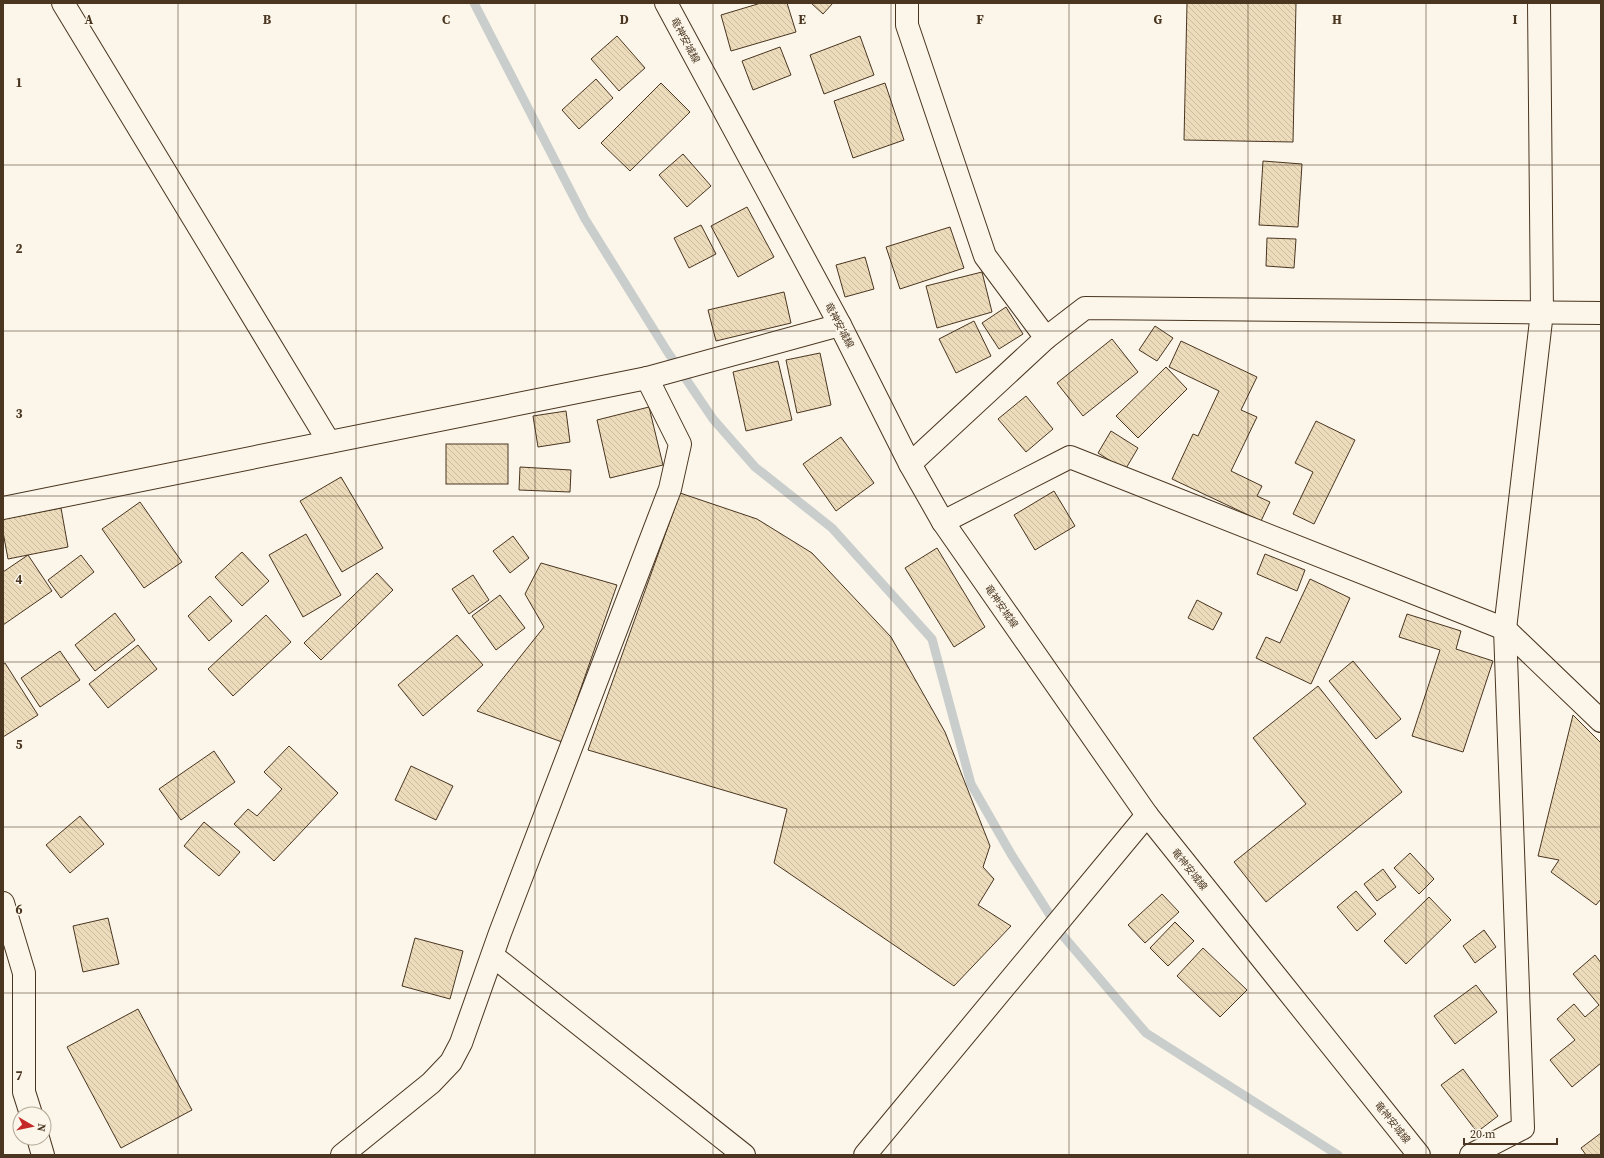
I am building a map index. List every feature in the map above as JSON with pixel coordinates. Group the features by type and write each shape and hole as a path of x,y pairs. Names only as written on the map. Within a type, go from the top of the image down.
{"street":[{"path":"63,3 329,442"},
{"name":"竜神安城線","path":"666,3 840,326 910,464 944,522 1147,815 1419,1155"},
{"path":"907,3 907,25 985,256 1046,338"},
{"path":"1471,1155 1523,1128 1505,629 1542,312 1539,3"},
{"path":"910,464 1046,338 1085,308 1601,313"},
{"path":"3,508 647,378 840,326"},
{"path":"342,1155 431,1083 451,1062 461,1043 503,925 670,489 680,444 647,378"},
{"path":"944,522 1070,458 1505,629 1601,721"},
{"path":"865,1155 1147,815"},
{"path":"3,903 24,973 24,1092 28,1106"},
{"path":"493,956 744,1155"}],"building":[{"path":"761,3 787,3 796,32 731,51 721,15"},
{"path":"811,3 833,3 823,14"},
{"path":"1187,3 1296,3 1293,142 1184,140"},
{"path":"617,36 645,68 619,91 591,59"},
{"path":"860,36 874,75 824,94 810,55"},
{"path":"780,47 791,75 753,90 742,61"},
{"path":"596,79 613,98 579,129 562,110"},
{"path":"661,83 690,112 630,171 601,143"},
{"path":"885,83 904,140 853,158 834,101"},
{"path":"683,154 711,186 687,207 659,175"},
{"path":"1263,161 1302,164 1298,227 1259,225"},
{"path":"747,207 774,257 738,277 711,226"},
{"path":"701,225 716,254 689,268 674,238"},
{"path":"950,227 964,268 900,289 886,247"},
{"path":"1267,238 1296,239 1294,268 1266,266"},
{"path":"865,257 874,289 845,297 836,265"},
{"path":"982,272 992,312 937,328 926,286"},
{"path":"784,292 791,323 716,341 708,310"},
{"path":"1006,307 1023,334 999,349 982,323"},
{"path":"974,321 991,356 956,373 939,339"},
{"path":"1155,326 1173,338 1157,361 1139,350"},
{"path":"1112,339 1138,372 1083,416 1057,383"},
{"path":"1181,341 1257,377 1241,410 1257,417 1231,471 1262,486 1257,496 1270,502 1261,521 1172,479 1193,434 1198,436 1219,391 1169,367"},
{"path":"820,353 831,405 797,413 786,360"},
{"path":"778,361 792,420 746,431 733,372"},
{"path":"1166,367 1187,389 1138,438 1116,416"},
{"path":"1026,396 1053,429 1026,452 998,419"},
{"path":"649,407 663,465 610,478 597,420"},
{"path":"566,411 570,442 538,447 533,416"},
{"path":"1316,421 1355,440 1314,524 1293,514 1313,472 1295,463"},
{"path":"1111,431 1138,448 1125,470 1098,453"},
{"path":"841,437 874,483 836,511 803,464"},
{"path":"446,444 508,444 508,484 446,484"},
{"path":"520,467 571,470 570,492 519,490"},
{"path":"341,477 383,548 342,572 300,501"},
{"path":"1054,491 1075,526 1035,550 1014,515"},
{"path":"680,493 757,519 812,553 891,637 945,732 990,846 983,867 994,879 978,905 1011,926 954,986 774,863 787,809 588,750"},
{"path":"140,502 182,562 144,588 102,529"},
{"path":"61,508 68,547 8,559 3,532 3,519"},
{"path":"306,534 341,595 303,617 269,555"},
{"path":"513,536 529,558 510,573 493,551"},
{"path":"937,548 985,627 954,647 905,568"},
{"path":"242,552 269,581 242,606 215,577"},
{"path":"1265,554 1305,570 1297,591 1257,574"},
{"path":"28,555 52,591 3,625 3,572"},
{"path":"81,555 94,572 61,598 48,580"},
{"path":"541,563 617,585 562,742 477,711 544,627 525,594"},
{"path":"377,573 393,590 321,660 304,643"},
{"path":"473,575 489,600 469,614 452,589"},
{"path":"1310,579 1350,598 1311,684 1256,658 1266,637 1280,643"},
{"path":"500,595 525,628 496,650 472,616"},
{"path":"210,596 232,621 209,641 188,616"},
{"path":"1197,600 1222,613 1213,630 1188,618"},
{"path":"115,613 135,640 95,671 75,645"},
{"path":"1407,614 1461,631 1456,649 1493,661 1463,752 1412,736 1440,650 1399,637"},
{"path":"266,615 291,642 233,696 208,669"},
{"path":"457,635 483,665 423,716 398,685"},
{"path":"138,645 157,669 108,708 89,684"},
{"path":"60,651 80,680 40,707 21,678"},
{"path":"1353,661 1401,719 1376,739 1329,681"},
{"path":"5,663 38,715 3,737 3,664"},
{"path":"1318,686 1402,792 1266,902 1234,862 1306,804 1253,738"},
{"path":"1573,715 1601,743 1601,899 1596,905 1551,872 1559,860 1538,856"},
{"path":"289,746 338,793 274,861 234,824 248,809 257,816 282,789 264,772"},
{"path":"214,751 235,782 181,820 159,789"},
{"path":"411,766 453,786 436,820 395,800"},
{"path":"80,816 104,844 70,873 46,845"},
{"path":"204,822 240,852 219,876 184,846"},
{"path":"1410,853 1434,879 1419,894 1394,868"},
{"path":"1383,869 1396,887 1377,901 1364,884"},
{"path":"1356,891 1376,914 1357,931 1337,907"},
{"path":"1162,894 1179,912 1145,943 1128,925"},
{"path":"1429,897 1451,920 1406,964 1384,941"},
{"path":"108,918 119,964 83,972 73,926"},
{"path":"1175,922 1194,941 1168,966 1150,948"},
{"path":"1484,930 1496,947 1475,963 1463,946"},
{"path":"415,938 463,951 450,999 402,986"},
{"path":"1203,948 1247,990 1220,1017 1177,976"},
{"path":"1595,955 1601,963 1601,1063 1572,1087 1550,1060 1575,1040 1557,1019 1574,1004 1585,1017 1599,1005 1573,974"},
{"path":"1476,985 1497,1012 1455,1044 1434,1016"},
{"path":"138,1009 192,1110 121,1148 67,1047"},
{"path":"1463,1069 1498,1116 1477,1132 1441,1085"},
{"path":"1601,1133 1601,1155 1586,1155 1581,1148"}],"waterway":[{"path":"474,3 585,219 667,351 713,419 755,467 832,528 932,639 971,784 1011,854 1064,937 1146,1033 1338,1155"}]}
